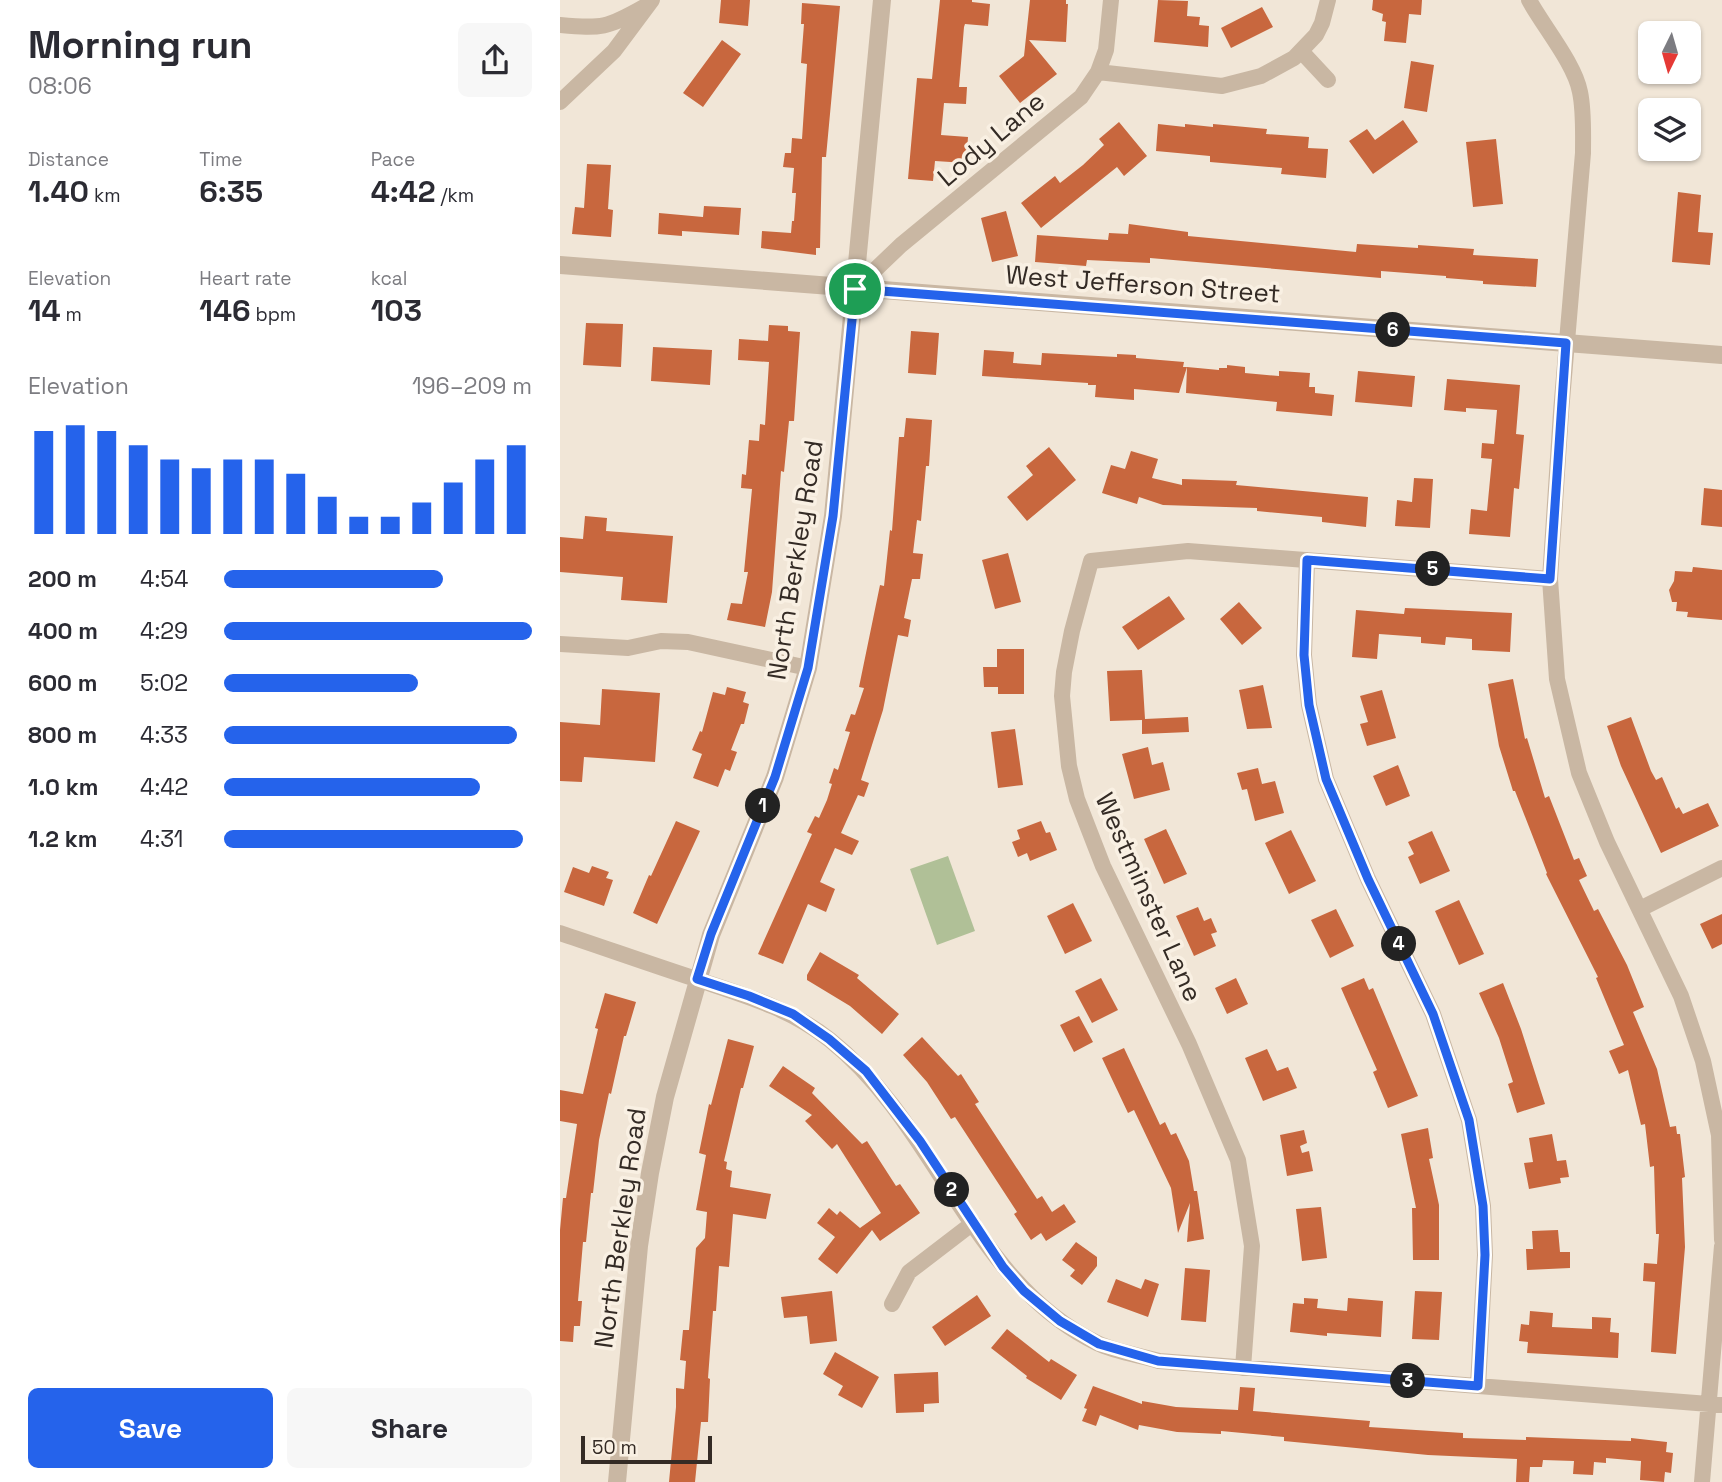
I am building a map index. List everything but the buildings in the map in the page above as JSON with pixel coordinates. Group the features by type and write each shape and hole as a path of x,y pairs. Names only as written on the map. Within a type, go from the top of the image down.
{"street":[{"name":"North Berkley Road","path":"617,1482 639,1246 665,1097 711,934 775,777 808,668 833,516 882,0"},
{"name":"Lody Lane","path":"855,289 901,245 1081,97 1098,72 1106,50 1111,0"},
{"path":"1098,72 1222,86 1261,76 1294,58 1316,35 1328,0"},
{"path":"1529,0 1576,77 1580,92 1583,153 1566,343 1550,579 1557,679 1579,773 1607,842 1681,996 1703,1060 1719,1136 1722,1243 1715,1405 1702,1482"},
{"path":"560,25 593,28 614,24 651,2"},
{"path":"560,102 614,51 651,2"},
{"path":"1301,51 1328,80"},
{"name":"West Jefferson Street","path":"560,265 1722,355"},
{"name":"Westminster Lane","path":"1243,1368 1252,1246 1238,1160 1189,1044 1103,866 1077,799 1069,766 1062,696 1064,672 1091,561 1188,551 1550,579"},
{"path":"1307,560 1304,655 1309,705 1326,779 1368,879 1433,1014 1469,1120 1483,1206 1485,1255 1478,1386"},
{"path":"560,643 628,648 661,641 688,642 808,668"},
{"path":"1640,909 1722,868"},
{"path":"560,933 749,996 793,1014 829,1039 866,1071 920,1141 1003,1267 1024,1291 1060,1321 1099,1344 1158,1361 1715,1405"},
{"path":"892,1304 909,1272 973,1223"}],"green space":[{"path":"948,856 975,931 937,945 910,869"}],"route":[{"path":"855,289 1566,343 1550,579 1307,560 1304,655 1309,705 1326,779 1368,879 1433,1014 1469,1120 1483,1206 1485,1255 1478,1386 1158,1361 1099,1344 1060,1321 1024,1291 1003,1267 920,1141 866,1071 829,1039 793,1014 697,979 711,934 775,777 808,668 833,516 855,289"}]}
